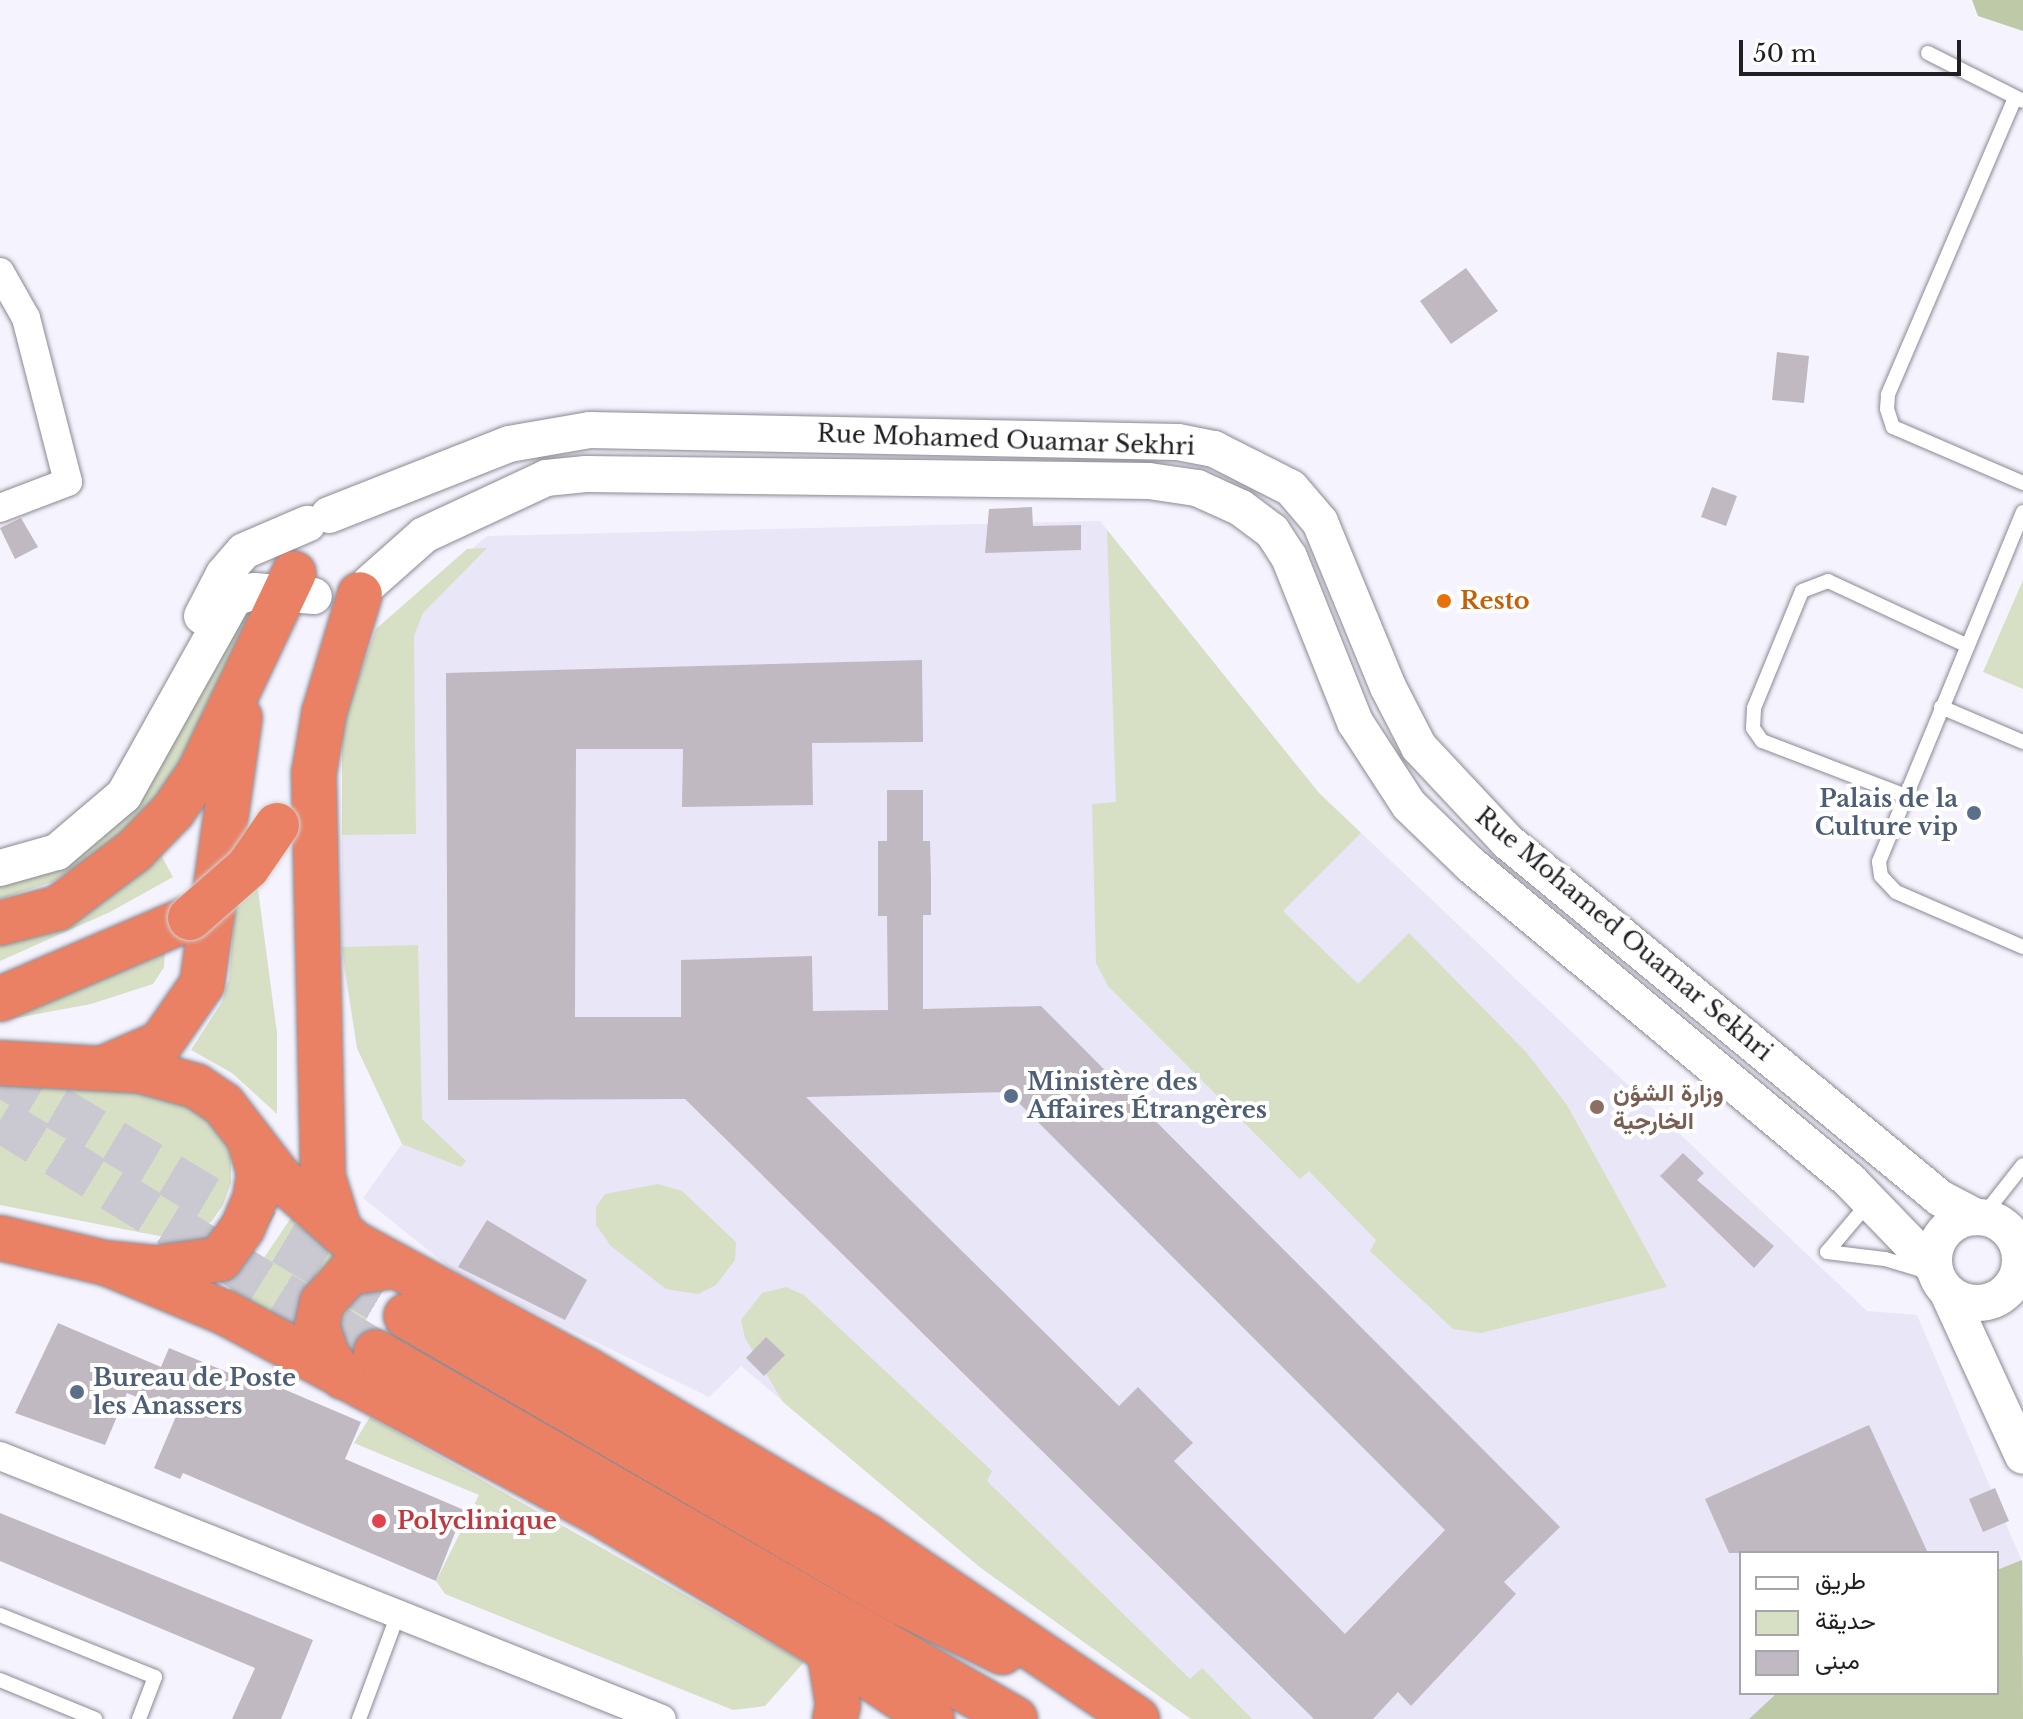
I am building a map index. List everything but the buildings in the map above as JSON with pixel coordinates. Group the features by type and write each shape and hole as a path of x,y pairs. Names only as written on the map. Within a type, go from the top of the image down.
{"highway":[{"path":"0,923 58,908 134,851 173,811 199,773 252,665 298,587"},
{"path":"0,999 190,918 248,867 277,825 297,728 360,601"},
{"path":"340,1231 323,1177 319,1108 314,773 324,713 360,601"},
{"path":"103,1069 161,1043 202,984 252,665"},
{"path":"0,1063 141,1071 196,1086 245,1128 268,1188 393,1266 587,1370 868,1537 1137,1719"},
{"path":"106,1263 168,1267 220,1259 268,1188 315,1133 319,1108"},
{"path":"0,1238 106,1263 359,1364 1015,1719"},
{"path":"393,1266 349,1273 322,1303 317,1326 327,1355 359,1364 599,1513 829,1650 932,1719"},
{"path":"406,1316 900,1602 1137,1719"},
{"path":"829,1650 838,1705 835,1719"}],"street":[{"path":"0,272 26,318 68,482 0,508"},
{"name":"Rue Mohamed Ouamar Sekhri","path":"84,831 233,562 257,543 509,444 590,430 1178,442 1214,449 1291,488 1320,522 1388,687 1419,747 1498,833 1940,1198 1979,1217"},
{"path":"0,868 39,861 84,831 131,786 224,608 247,592 298,587 337,601 360,601 424,535 546,478 1149,481 1197,488 1241,508 1281,544 1355,722 1409,805 1471,865 1871,1200 1940,1278 1972,1304 1998,1298 2009,1290 2022,1262 2007,1229 1979,1217 1943,1233 1940,1278 2023,1456"},
{"path":"298,587 293,547 318,519 357,520 376,542 379,555 360,601"},
{"path":"0,1456 662,1719"}],"lane":[{"path":"1928,53 2019,99 1893,383 1887,409 1893,427 2023,483"},
{"path":"2023,512 1879,862 1881,876 1896,892 2023,947"},
{"path":"1906,796 1762,741 1753,728 1754,708 1802,591 1812,583 1828,581 1968,646"},
{"path":"1941,707 2023,742"},
{"path":"1979,1217 2023,1165"},
{"path":"1871,1200 1827,1252 1885,1259 1940,1278"},
{"path":"359,1719 398,1614"},
{"path":"0,1615 155,1677 139,1719"},
{"path":"0,1680 95,1719"}],"shaded area":[{"name":"Ministère des Affaires Étrangères","path":"1100,521 1319,793 1867,1311 1917,1315 2023,1564 2023,1719 1191,1719 981,1568 741,1366 709,1397 462,1277 363,1198 402,1144 357,1048 342,958 342,724 376,629 487,536"}],"green space":[{"path":"1972,0 2023,0 2023,31 1978,16"},
{"path":"1107,530 1319,793 1361,833 1283,911 1358,984 1409,933 1526,1052 1567,1105 1667,1287 1481,1333 1453,1329 1370,1251 1376,1240 1309,1171 1300,1179 1108,986 1096,963 1092,804 1116,802"},
{"path":"487,548 423,613 414,636 416,834 342,835 342,724 376,629 467,549"},
{"path":"2023,580 2023,689 1983,672"},
{"path":"257,607 203,711 187,766 109,846 52,882 0,899 0,881 71,862 105,831 219,624"},
{"path":"160,853 173,877 110,912 0,961 0,940"},
{"path":"257,882 277,1033 277,1114 232,1073 191,1050 222,1002 229,979 235,907"},
{"path":"418,945 422,1119 466,1161 461,1167 402,1144 357,1048 342,947"},
{"path":"165,947 164,967 153,984 91,1004 0,1021"},
{"path":"0,1077 175,1091 221,1126 231,1156 231,1183 223,1205 211,1222 187,1235 159,1236 0,1205"},
{"path":"658,1184 682,1191 736,1242 735,1260 716,1285 698,1294 666,1289 611,1246 596,1225 596,1207 605,1194"},
{"path":"293,1215 351,1261 309,1340 223,1295 257,1268"},
{"path":"387,1281 346,1357 338,1348 339,1295"},
{"path":"786,1287 804,1295 992,1471 987,1481 1190,1679 1202,1668 1252,1719 1191,1719 981,1568 783,1402 745,1338 741,1320 762,1293"},
{"path":"370,1417 804,1662 765,1706 733,1710 445,1594 436,1581 479,1495 354,1443"},
{"path":"2022,1560 2023,1719 1749,1719 1775,1695 1999,1695 1999,1569"}],"tunnel":[{"path":"0,1074 406,1316"},
{"path":"0,1120 376,1352"}],"place":[{"name":"Resto","path":"1444,601"},
{"name":"Palais de la Culture vip","path":"1974,813"},
{"name":"Ministère des Affaires Étrangères","path":"1011,1096"},
{"name":"وزارة الشؤن الخارجية","path":"1597,1107"},
{"name":"Bureau de Poste les Anassers","path":"77,1392"},
{"name":"Polyclinique","path":"379,1521"}]}
